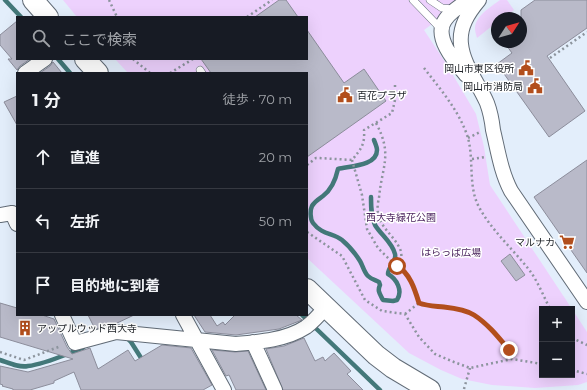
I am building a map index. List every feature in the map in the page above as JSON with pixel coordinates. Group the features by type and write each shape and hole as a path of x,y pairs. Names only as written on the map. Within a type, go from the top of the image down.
{"street":[{"path":"33,0 47,16"},
{"path":"469,4 463,12 451,19 439,22 443,43 460,68 483,95"},
{"path":"469,4 462,29 461,44 466,62 489,110 501,167 508,186 587,302"},
{"path":"26,72 44,60"},
{"path":"86,60 97,72"},
{"path":"0,215 12,213 16,222"},
{"path":"308,292 316,317 430,390"},
{"path":"62,316 75,343 116,332 236,344 285,336 296,332 316,317"},
{"path":"184,316 224,390"},
{"path":"253,342 275,390"}],"lane":[{"path":"414,0 439,22"},
{"path":"430,0 442,8 449,9 469,4"}],"path":[{"path":"109,0 117,16"},
{"path":"248,16 272,0"},
{"path":"550,58 587,32"},
{"path":"134,60 149,72"},
{"path":"172,72 191,60"},
{"path":"424,68 458,114 468,138 472,159 473,183 478,206 486,219 531,272 548,306"},
{"path":"352,160 359,152 364,142 364,130 392,113 395,100 395,82"},
{"path":"376,123 386,147 386,160 380,184 378,212 382,223 400,248 402,260 400,268"},
{"path":"468,138 484,130"},
{"path":"472,159 488,157"},
{"path":"308,164 316,158 352,160"},
{"path":"352,160 362,195 367,229 378,248 406,275 415,289 419,303"},
{"path":"308,233 342,256 365,300 382,311 405,314 419,303"},
{"path":"419,303 426,306 444,307 473,314 500,339 509,350 512,359"},
{"path":"405,314 419,337 435,354 470,368 512,359 539,364"},
{"path":"575,340 587,345"},
{"path":"0,352 24,360 62,345 75,343"},
{"path":"464,389 470,368"},
{"path":"575,371 587,373"}],"green space":[{"name":"西大寺緑花公園","path":"63,0 465,0 424,30 476,114 484,147 490,185 570,306 539,306 539,378 575,378 575,314 587,332 587,382 578,385 535,388 492,385 462,379 441,370 409,353 308,259 308,72 127,72 116,60 308,60 308,16 76,16"},
{"path":"500,0 507,0 514,10 511,12 491,12 491,27 477,38 475,28 476,23 484,12"}],"building":[{"path":"279,0 286,0 297,16 256,16"},
{"name":"岡山市東区役所","path":"535,0 587,0 587,28 547,56 585,111 549,137 497,64 512,53 508,48 527,48 527,12 521,12 521,10"},
{"path":"16,22 16,60 29,60 17,70 8,59 12,59 0,45 0,35"},
{"name":"百花プラザ","path":"308,31 344,83 364,69 386,101 308,156 308,72 210,72 202,60 308,60"},
{"path":"53,62 61,72 41,72"},
{"path":"16,96 16,123 4,102"},
{"path":"587,160 587,273 534,197"},
{"path":"510,254 525,275 516,281 501,261"},
{"path":"0,303 16,308 16,316 45,316 54,319 67,347 72,354 90,348 98,369 128,350 135,361 162,345 191,348 212,385 203,390 81,390 74,372 54,381 54,383 30,390 13,390 0,384 0,366 28,372 73,359 0,337"},
{"path":"88,316 132,316 115,324 95,329"},
{"path":"195,316 211,316 217,326 223,322 225,325 234,316 297,316 302,320 279,329 236,335 205,332"},
{"path":"304,338 315,361 323,357 325,361 334,353 351,371 347,374 363,390 283,390 266,349 284,346"},
{"path":"212,350 235,352 248,351 266,390 236,390 229,375 226,376"}],"waterway":[{"path":"5,0 20,16"},
{"path":"59,60 69,72"},
{"path":"371,197 375,225 389,242 395,254 395,259 388,271 388,274 394,279 399,289 399,297 397,300 393,301 383,300 379,291 379,282 370,278 354,252 347,244 339,238 320,230 313,223 311,217 312,206 331,187 338,169 362,164 373,159 377,150 374,140"},
{"path":"303,316 380,390"},
{"path":"126,337 143,361"},
{"path":"0,360 18,366 35,365 83,348"}],"place":[{"name":"岡山市東区役所","path":"526,68"},
{"name":"岡山市消防局","path":"535,86"},
{"name":"百花プラザ","path":"345,95"},
{"name":"マルナカ","path":"567,242"},
{"name":"アップルウッド西大寺","path":"25,328"}],"route":[{"path":"397,266 406,275 415,289 419,303 426,306 444,307 473,314 484,323 509,350"}],"park label":[{"name":"はらっぱ広場","path":"451,252"}]}
